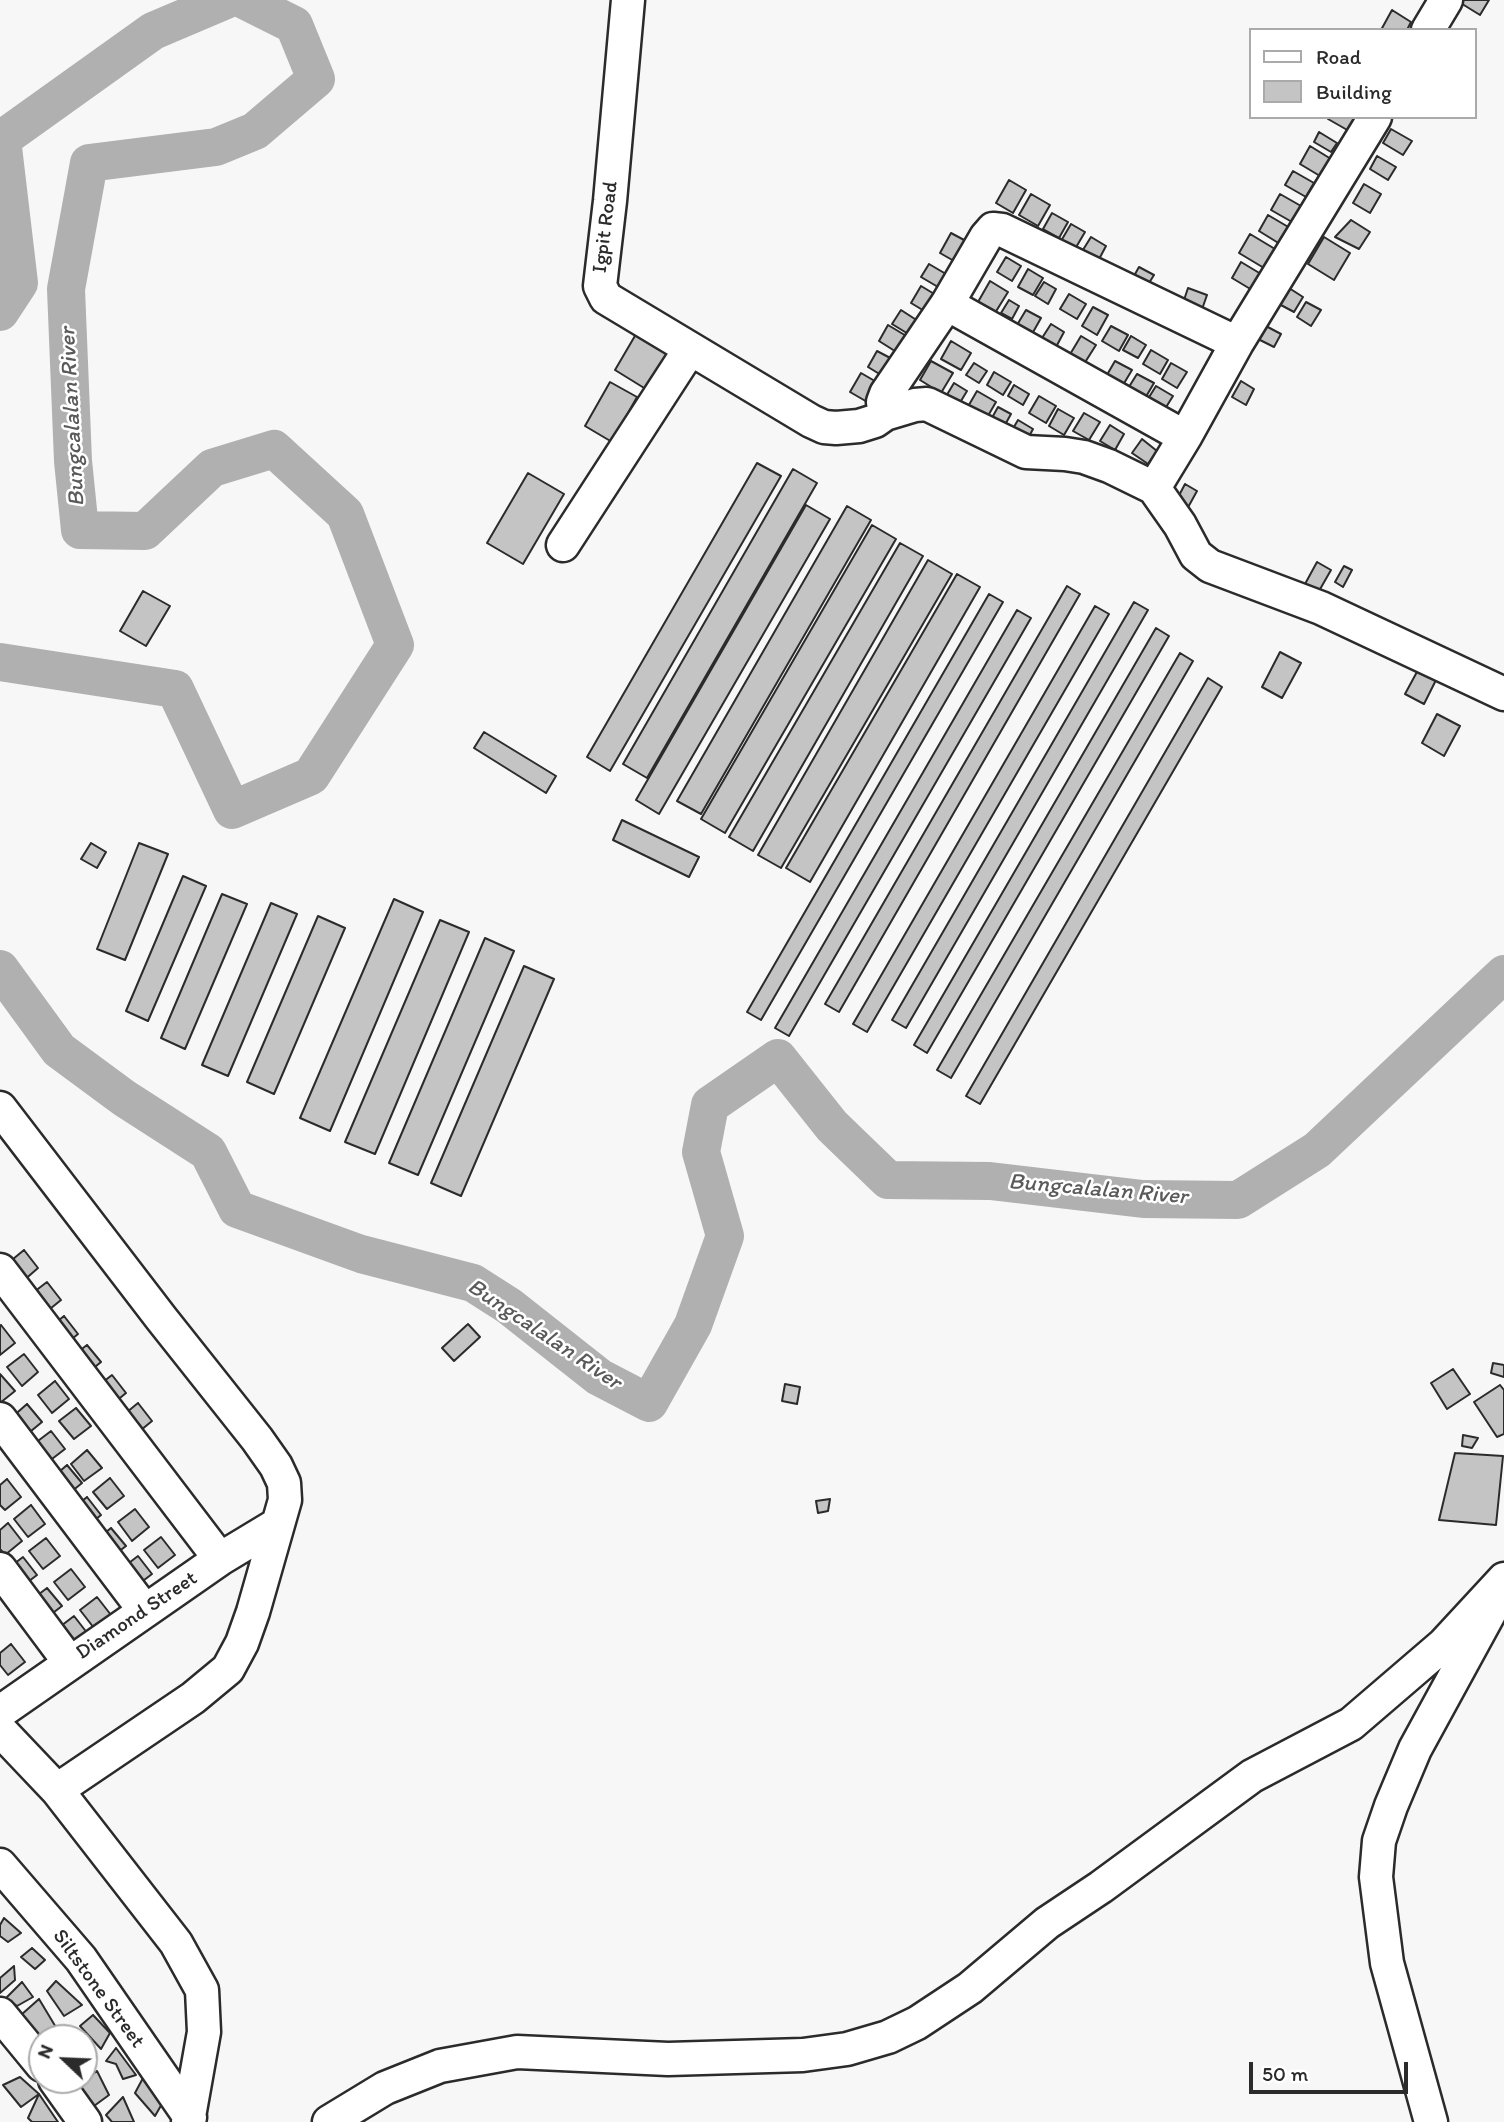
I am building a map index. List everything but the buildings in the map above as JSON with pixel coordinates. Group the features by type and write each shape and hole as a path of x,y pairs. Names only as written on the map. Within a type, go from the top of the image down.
{"street":[{"name":"Igpit Road","path":"628,0 600,286 606,298 824,427 859,426 875,421 884,414 927,404 1026,452 1084,457 1154,488"},
{"path":"1429,28 1447,0"},
{"path":"1374,119 1237,343 1154,488 1180,524 1196,555 1210,566 1321,608 1504,694"},
{"path":"884,414 883,402 886,394 947,304 993,229 1002,230 1237,343"},
{"path":"947,304 1185,437"},
{"path":"563,545 690,349"},
{"path":"0,1108 257,1439 284,1483 285,1500 253,1612 242,1643 228,1669 193,1698 57,1790"},
{"path":"0,1270 220,1559"},
{"path":"0,1419 145,1611"},
{"name":"Diamond Street","path":"0,1713 220,1559 278,1524"},
{"path":"0,1569 69,1663"},
{"path":"329,2122 385,2088 440,2066 517,2052 668,2059 803,2055 847,2049 888,2037 917,2023 970,1988 1047,1923 1101,1887 1252,1776 1351,1724 1443,1645 1504,1579"},
{"path":"1431,2122 1387,1963 1376,1877 1379,1841 1415,1749 1481,1629 1504,1579"},
{"path":"0,1730 57,1790 176,1943 202,1990 204,2032 189,2120"},
{"name":"Siltstone Street","path":"0,1865 81,1959 189,2120"},
{"path":"0,2014 28,2048"},
{"path":"65,2094 85,2122"}],"waterway":[{"name":"Bungcalalan River","path":"0,312 19,283 2,139 153,31 226,0"},
{"name":"Bungcalalan River","path":"0,662 175,689 232,810 311,776 395,645 345,514 274,449 212,468 145,531 80,530 73,461 66,289 89,163 216,147 255,131 316,79 294,25 244,0"},
{"name":"Bungcalalan River","path":"0,969 59,1050 124,1098 208,1152 237,1209 361,1254 473,1283 509,1306 599,1377 649,1403 693,1325 725,1236 701,1152 710,1105 778,1058 832,1126 888,1180 990,1181 1143,1199 1238,1200 1317,1150 1504,974"}]}
